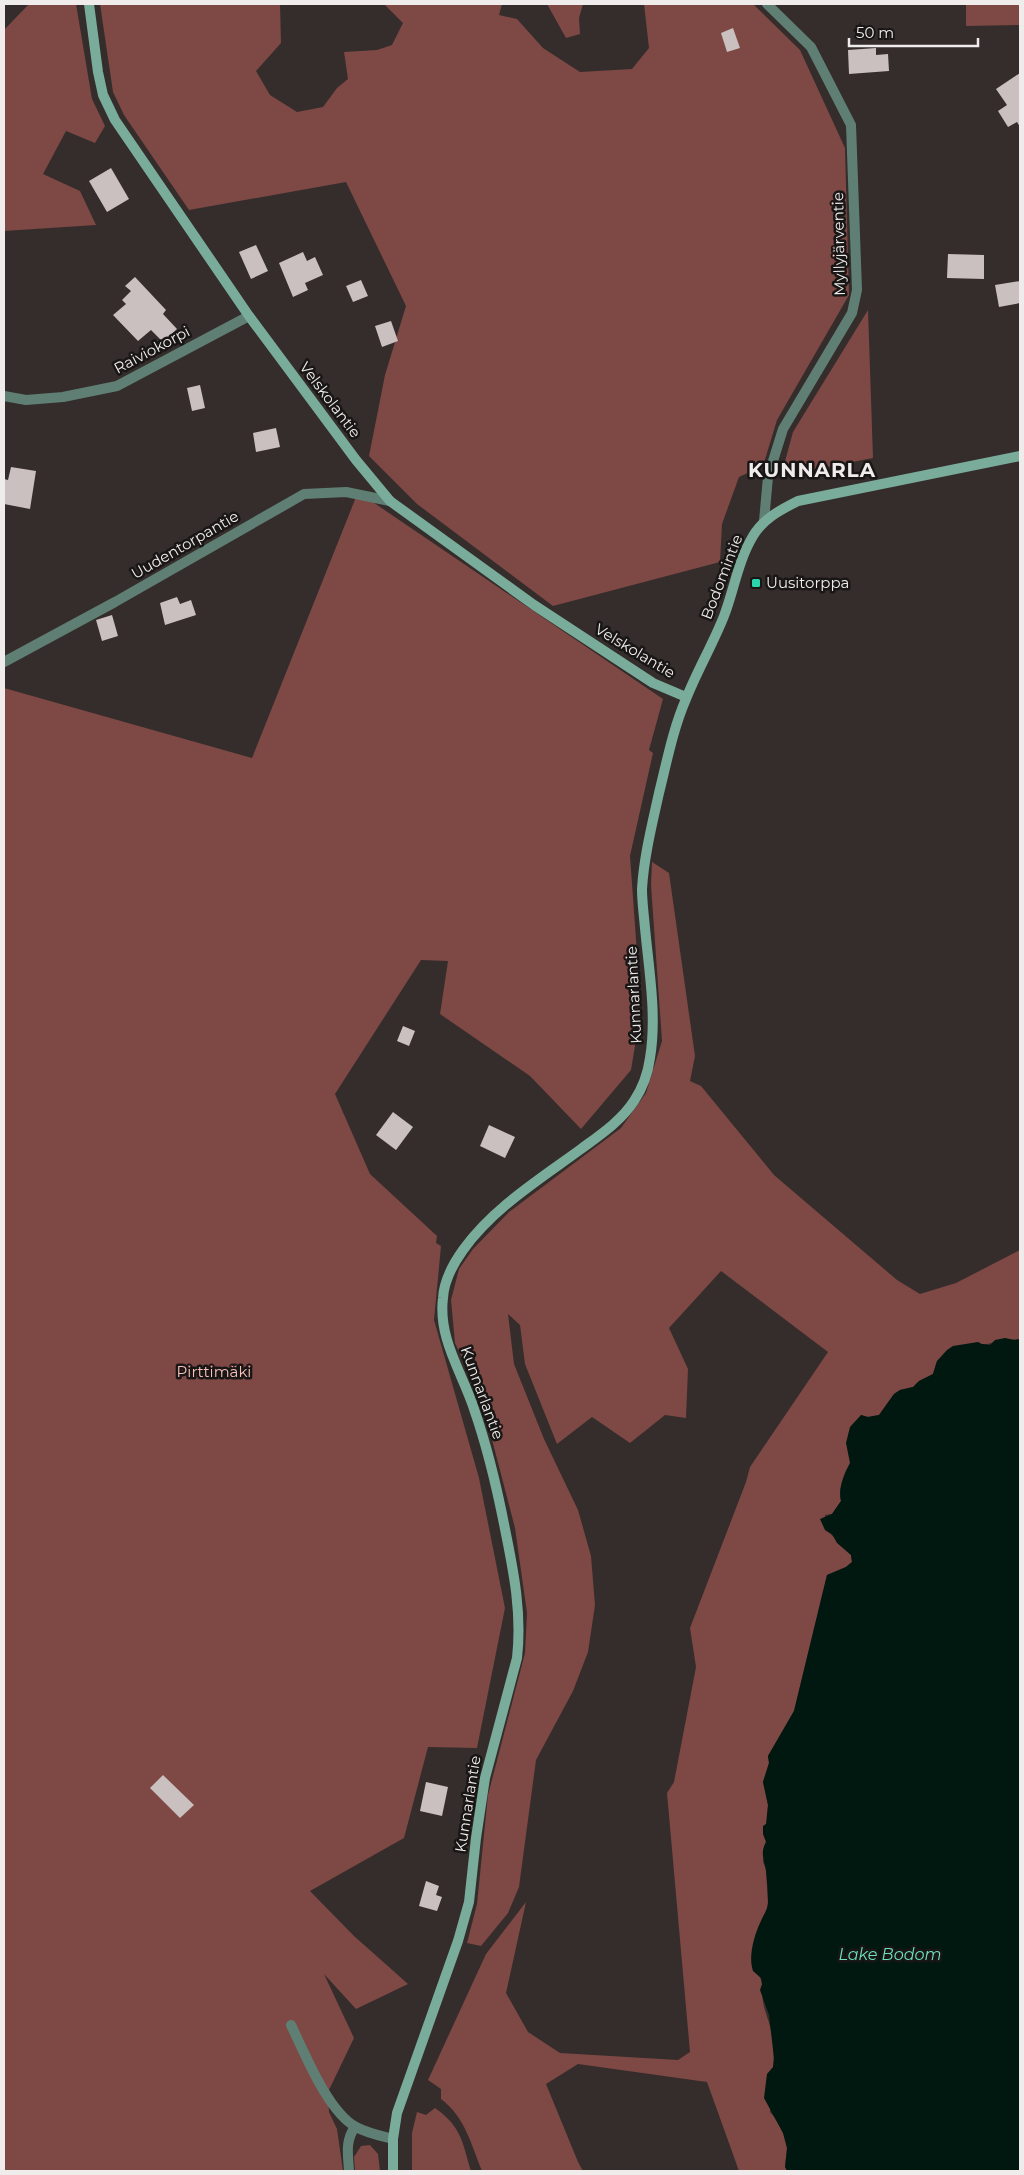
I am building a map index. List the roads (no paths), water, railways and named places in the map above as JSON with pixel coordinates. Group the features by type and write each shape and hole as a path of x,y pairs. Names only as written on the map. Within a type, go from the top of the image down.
{"main road":[{"name":"Velskolantie","path":"89,4 103,95 115,120 249,316 356,460 390,501 534,605 653,683 686,697"},
{"name":"Bodomintie","path":"686,697 724,616 744,555 753,536 764,521 786,507 816,496 1020,456"},
{"name":"Kunnarlantie","path":"393,2171 393,2139 397,2114 458,1941 469,1902 485,1778 517,1658 519,1638 519,1615 515,1577 494,1475 472,1401 454,1361 445,1335 442,1313 443,1294 455,1261 484,1224 523,1192 608,1129 634,1101 643,1084 650,1063 653,1036 642,892 646,852 674,732 686,697"}],"street":[{"name":"Myllyjärventie","path":"764,521 768,477 783,429 852,313 857,290 851,125 811,47 767,4"},
{"name":"Raiviokorpi","path":"4,396 26,400 63,397 117,386 249,316"},
{"name":"Uudentorpantie","path":"4,662 115,602 304,494 346,492 390,501"},
{"path":"291,2025 314,2073 335,2107 355,2127 393,2139"},
{"path":"349,2171 347,2146 349,2136 355,2127"}],"water":[{"name":"Lake Bodom","path":"1005,1338 1020,1339 1020,2171 787,2171 785,2167 787,2148 783,2133 764,2098 767,2074 773,2067 774,2058 769,2015 760,1990 761,1978 753,1971 751,1953 756,1934 768,1905 763,1853 766,1842 763,1826 766,1824 768,1805 763,1782 769,1763 768,1756 794,1711 827,1575 846,1567 852,1562 851,1555 837,1543 832,1534 825,1530 820,1519 832,1514 841,1501 841,1486 850,1463 846,1443 850,1427 861,1415 868,1417 879,1415 894,1394 900,1390 913,1387 919,1381 933,1374 937,1361 953,1346 978,1342 990,1345 995,1340"}],"place":[{"name":"Uusitorppa","path":"756,583"}],"district":[{"name":"KUNNARLA","path":"812,470"}],"park label":[{"name":"Pirttimäki","path":"214,1372"}]}
